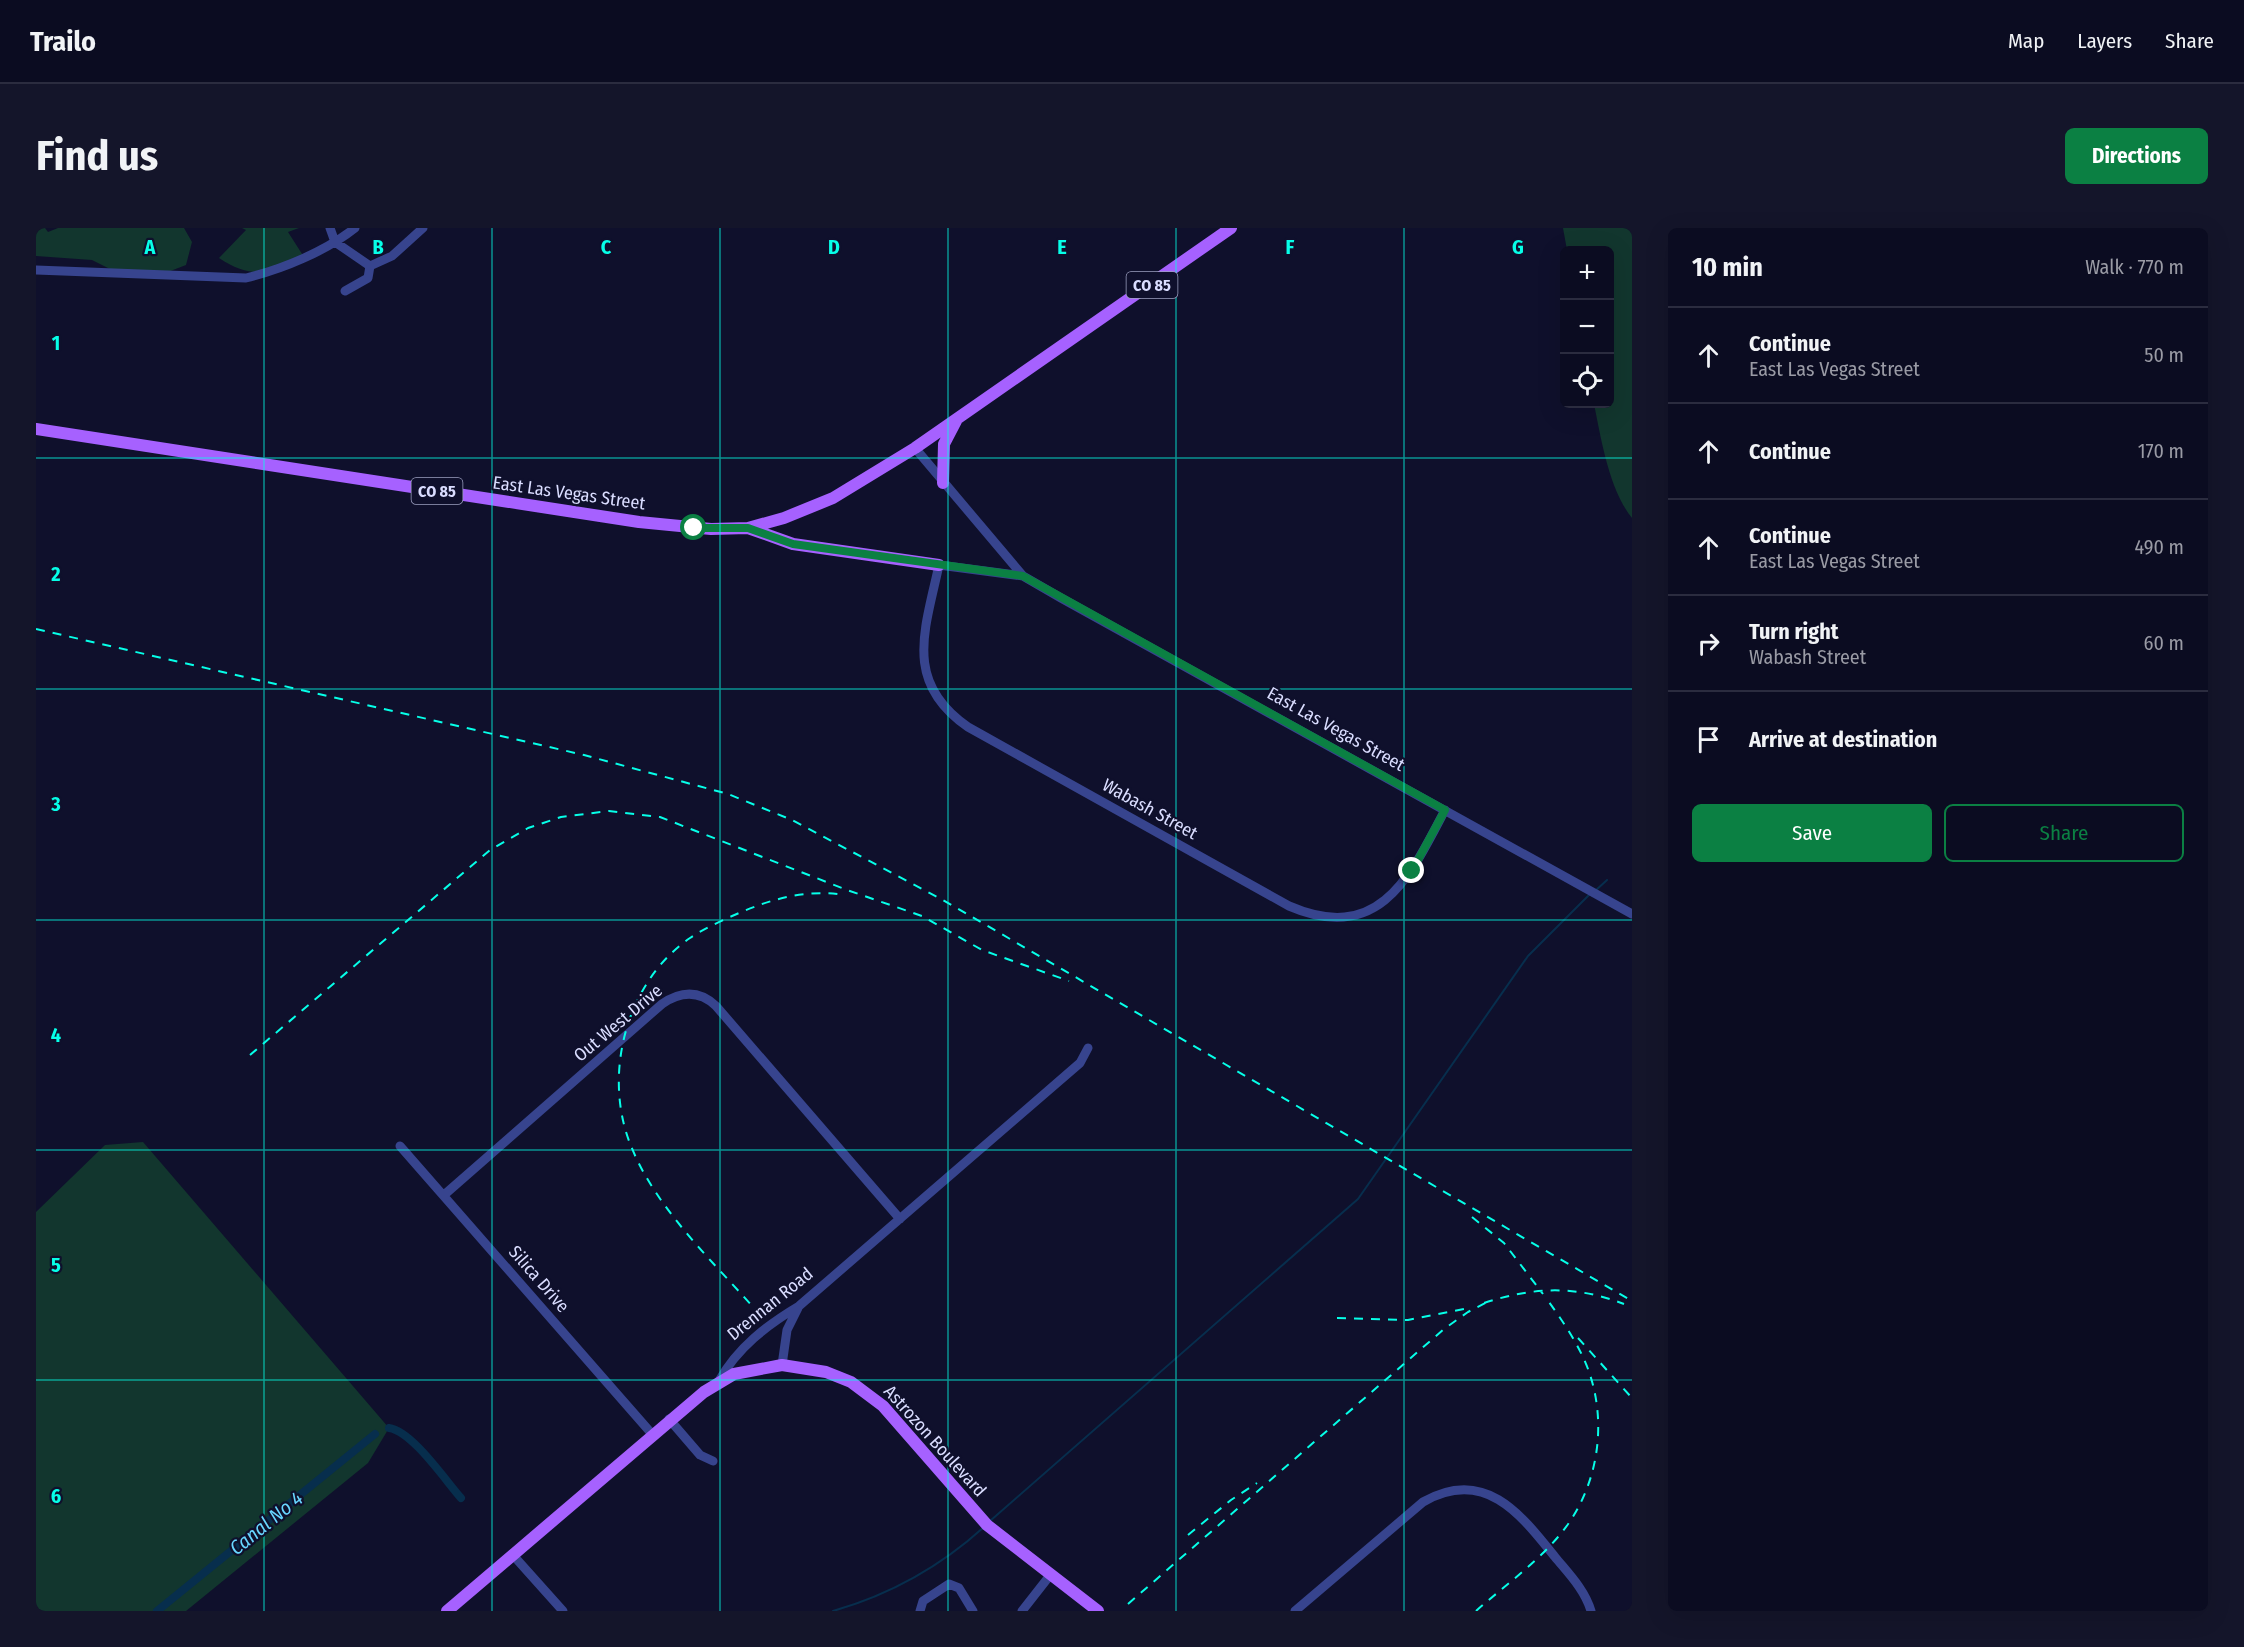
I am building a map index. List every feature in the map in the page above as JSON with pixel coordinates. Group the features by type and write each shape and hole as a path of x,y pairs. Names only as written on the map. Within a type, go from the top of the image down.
{"main road":[{"name":"CO 85","path":"915,448 1231,228"},
{"path":"943,483 944,444 959,417"},
{"name":"East Las Vegas Street","path":"36,429 639,522 711,529 748,528 784,518 824,502 915,448"},
{"path":"748,528 793,544 939,565"},
{"name":"Astrozon Boulevard","path":"719,1381 751,1369 782,1365 826,1372 851,1382 866,1392 896,1420 976,1514 1000,1536 1098,1611"},
{"name":"Drennan Road","path":"447,1611 669,1419 719,1381"}],"street":[{"path":"330,228 336,242 370,266"},
{"path":"36,270 246,278 272,272 336,242 355,228"},
{"path":"370,266 392,256 423,228"},
{"path":"345,291 368,278 370,266"},
{"name":"East Las Vegas Street","path":"915,448 1023,576 1632,914"},
{"name":"East Las Vegas Street","path":"939,565 1023,576"},
{"name":"Wabash Street","path":"939,565 922,649 923,665 930,688 947,711 978,733 1289,906 1305,913 1329,917 1354,915 1377,906 1394,894 1409,876 1445,810"},
{"name":"Out West Drive","path":"444,1195 662,1004 677,995 693,993 706,998 716,1006 900,1219"},
{"name":"Drennan Road","path":"719,1381 731,1359 777,1319 799,1306 1080,1063 1088,1047"},
{"name":"Silica Drive","path":"400,1146 652,1434"},
{"path":"782,1365 788,1330 799,1306"},
{"path":"669,1419 700,1455 713,1461"},
{"path":"1295,1611 1413,1509 1432,1496 1450,1490 1469,1489 1498,1498 1516,1513 1582,1591 1591,1611"},
{"path":"512,1554 563,1611"},
{"path":"1022,1611 1051,1574"},
{"path":"920,1611 923,1601 949,1584 959,1588 973,1611"}],"green space":[{"path":"36,228 45,228 48,232 58,228 184,228 192,242 186,265 160,275 118,273 92,260 36,256"},
{"path":"242,228 299,228 288,232 304,257 262,272 242,270 231,265 219,258 246,230"},
{"path":"1563,228 1632,228 1632,518 1617,493 1612,479 1595,408 1614,408 1614,246 1566,246"},
{"path":"143,1142 389,1428 368,1463 186,1611 36,1611 36,1212 105,1145"}],"waterway":[{"path":"1595,891 1607,880"},
{"path":"990,1521 1358,1199 1528,956 1590,894"},
{"name":"Canal No 4","path":"389,1428 398,1431 418,1447 461,1498"},
{"name":"Canal No 4","path":"157,1611 375,1434"},
{"path":"833,1611 874,1597 913,1578 950,1554 984,1527"}],"railway":[{"path":"36,629 584,755 728,794 792,820 943,900 1632,1301"},
{"path":"250,1055 490,850 528,828 561,817 609,811 660,817 847,890 922,916 982,950 1069,981"},
{"path":"761,1316 689,1236 656,1193 642,1170 631,1146 623,1118 619,1090 620,1061 626,1032 636,1004 650,979 668,957 690,938 714,924 778,899 818,893 845,895"},
{"path":"1472,1217 1504,1243 1543,1294"},
{"path":"1484,1303 1520,1294 1554,1290 1588,1294 1624,1304"},
{"path":"1128,1604 1444,1329 1468,1312 1491,1300"},
{"path":"1476,1611 1529,1566 1558,1537 1582,1500 1596,1458 1598,1413 1588,1369 1576,1343 1549,1302"},
{"path":"1337,1318 1408,1320 1464,1309"},
{"path":"1578,1338 1632,1398"},
{"path":"1188,1535 1231,1500 1257,1483"}],"route":[{"path":"694,528 748,528 793,544 1023,576 1445,810 1412,871"}]}
